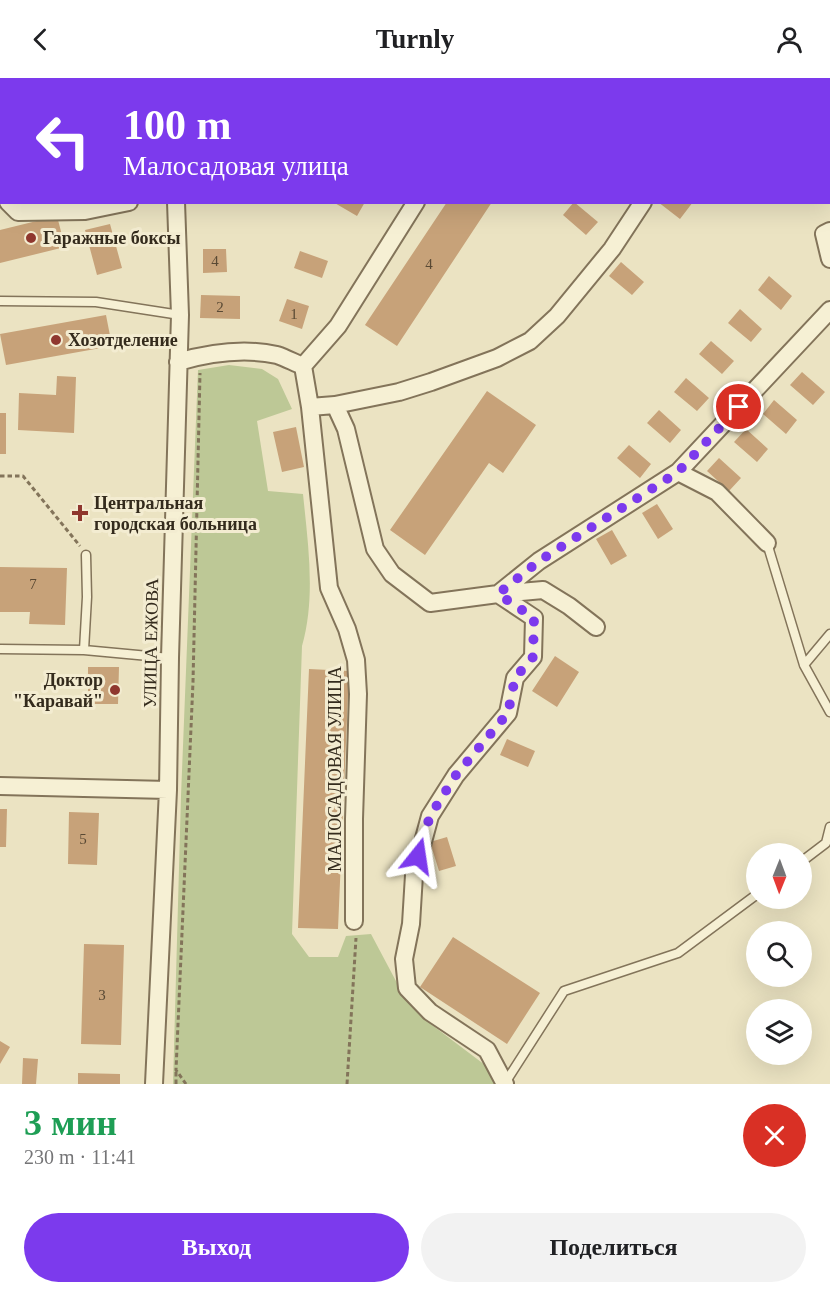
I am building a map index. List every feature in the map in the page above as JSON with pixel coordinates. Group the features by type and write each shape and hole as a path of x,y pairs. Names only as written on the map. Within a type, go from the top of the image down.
{"street":[{"path":"10,204 18,212 85,211 119,204"},
{"name":"УЛИЦА ЕЖОВА","path":"154,1084 168,790 180,315 176,204"},
{"path":"178,362 201,356 230,353 277,356 303,366 338,326 415,204"},
{"path":"310,407 335,405 399,392 497,358 530,341 557,316 612,249 642,204"},
{"path":"830,231 824,234 830,260"},
{"path":"498,594 539,561 678,472 830,310"},
{"name":"МАЛОСАДОВАЯ УЛИЦА","path":"303,366 310,407 329,588 347,628 356,660 358,693 354,921"},
{"path":"335,405 346,429 375,549 392,574 430,603 543,590 596,627"},
{"path":"678,472 717,492 767,543"},
{"path":"498,594 534,618 533,657 515,678 508,713 456,775 430,816 414,875 411,924 404,959 407,988 430,1012 487,1050 505,1084"},
{"path":"0,786 168,790"}],"lane":[{"path":"0,301 96,302 180,315"},
{"path":"767,543 804,665 830,712"},
{"path":"84,650 87,597 86,555"},
{"path":"804,665 830,634"},
{"path":"0,649 84,650 170,658"},
{"path":"812,854 826,843 830,826"},
{"path":"505,1084 564,992 678,952 746,902"}],"path":[{"path":"176,1084 193,682 201,356"},
{"path":"0,476 23,476 86,555"},
{"path":"347,1084 356,939 354,921"},
{"path":"176,1070 186,1084"}],"green space":[{"path":"229,365 262,369 278,379 292,409 257,421 268,491 303,494 309,551 310,590 302,646 292,934 309,957 338,957 346,936 371,934 397,983 432,1025 493,1071 494,1084 173,1084 181,796 198,370"}],"building":[{"path":"336,204 364,204 357,216"},
{"path":"446,204 491,204 397,346 365,325"},
{"path":"572,204 576,204 598,222 586,235 563,215"},
{"path":"661,204 691,204 680,219"},
{"name":"Гаражные боксы","path":"57,216 65,247 0,263 0,230"},
{"path":"110,224 122,268 97,275 85,230"},
{"path":"203,249 226,249 227,272 203,273"},
{"path":"300,251 328,261 322,278 294,268"},
{"path":"621,262 644,282 632,295 609,276"},
{"path":"769,276 792,296 781,310 758,290"},
{"path":"201,295 240,296 240,319 200,318"},
{"path":"287,299 309,306 302,329 279,321"},
{"path":"740,309 762,329 751,342 728,323"},
{"name":"Хозотделение","path":"106,315 112,346 6,365 0,334"},
{"path":"711,341 734,361 722,374 699,354"},
{"path":"802,372 825,392 813,405 790,385"},
{"path":"57,376 76,377 74,433 18,430 19,393 56,395"},
{"path":"686,378 709,398 697,411 674,392"},
{"path":"487,391 536,425 503,473 489,463 425,555 390,530"},
{"path":"774,400 797,420 786,434 763,414"},
{"path":"659,410 681,430 670,443 647,423"},
{"path":"0,413 6,413 6,454 0,454"},
{"path":"296,427 304,467 282,472 273,432"},
{"path":"746,429 768,449 757,462 734,442"},
{"path":"629,445 651,464 640,478 617,458"},
{"path":"719,458 741,478 729,491 707,471"},
{"path":"657,504 673,529 658,539 642,513"},
{"path":"612,530 627,556 611,565 596,539"},
{"path":"0,567 67,568 65,625 29,624 30,612 0,612"},
{"path":"555,656 579,672 557,707 532,691"},
{"path":"88,667 119,667 118,704 88,704"},
{"path":"309,669 349,671 338,929 298,928"},
{"path":"507,739 535,751 528,767 500,755"},
{"path":"0,809 7,809 6,847 0,847"},
{"path":"69,812 99,813 97,865 68,864"},
{"path":"447,837 456,866 439,871 430,842"},
{"path":"453,937 540,993 507,1044 420,987"},
{"path":"84,944 124,945 121,1045 81,1044"},
{"path":"0,1041 10,1047 0,1064"},
{"path":"23,1058 38,1059 36,1084 22,1084"},
{"path":"78,1073 120,1074 120,1084 78,1084"}],"place":[{"name":"Гаражные боксы","path":"31,238"},
{"name":"Хозотделение","path":"56,340"},
{"name":"Центральная городская больница","path":"80,513"},
{"name":"Доктор \"Каравай\"","path":"115,690"}],"route":[{"path":"418,856 430,816 456,775 508,713 515,678 533,657 534,618 498,594 539,561 678,472 739,407"}]}
